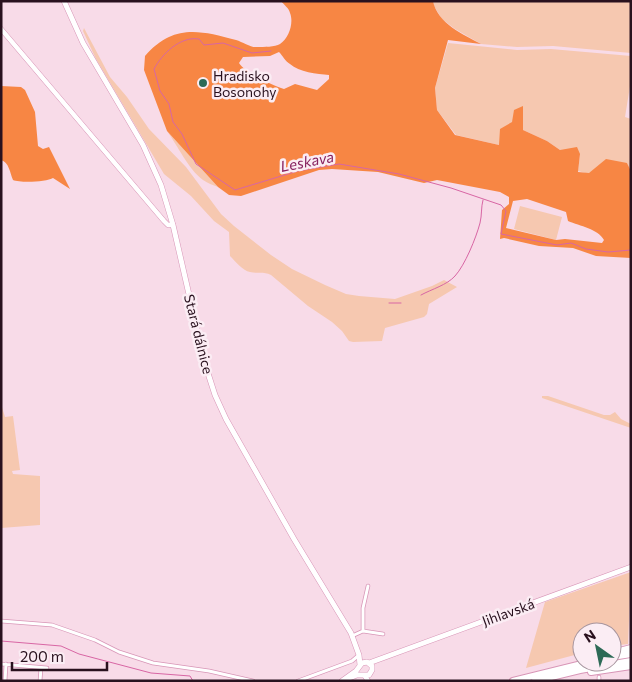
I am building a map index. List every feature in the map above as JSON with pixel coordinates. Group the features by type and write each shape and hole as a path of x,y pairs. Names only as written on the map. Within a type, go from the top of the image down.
{"highway":[{"path":"535,681 631,661"},
{"path":"513,681 572,666"},
{"path":"562,674 631,666"}],"main road":[{"name":"Stará dálnice","path":"64,1 94,64 150,160 161,185 173,225 205,364 215,395 294,539 352,636 359,655 369,667"},
{"name":"Jihlavská","path":"343,680 359,666 369,667 386,656 631,567"},
{"name":"Stará dálnice","path":"359,655 359,666"},
{"path":"359,666 367,678"},
{"name":"Jihlavská","path":"343,680 367,678 369,667"}],"street":[{"path":"1,29 162,219 168,225 173,225"},
{"path":"363,631 363,608 368,586"},
{"path":"1,621 40,623 95,640 119,652 153,663 209,671 253,681"},
{"path":"352,636 363,631 383,634"},
{"path":"298,681 352,661 359,655"},
{"path":"1,664 47,668"},
{"path":"4,681 6,664"},
{"path":"40,681 41,668"}],"shaded area":[{"path":"281,1 433,1 445,22 481,44 448,40 435,88 437,110 455,135 499,145 500,129 512,122 514,110 523,106 523,130 547,141 560,150 577,147 580,154 578,172 589,173 606,159 627,163 631,171 631,258 596,256 573,248 539,246 504,238 500,239 502,210 509,204 509,197 500,192 437,180 424,183 378,172 332,169 319,170 241,196 229,195 218,187 167,131 144,70 145,56 166,39 176,34 187,32 210,34 255,47 278,45 286,38 291,26 288,8","holes":["279,52 294,67 308,72 329,75 329,79 317,90 295,84 284,89 253,75 239,63 243,57 270,56","527,199 566,212 568,221 593,230 604,240 602,243 565,239 556,240 506,228 513,201"]},
{"path":"433,1 631,1 631,53 553,46 517,47 481,44 442,19"},
{"path":"84,28 110,77 127,97 149,129 186,167 221,214 271,255 292,269 346,294 395,299 444,280 457,287 429,304 427,314 424,317 385,328 382,341 353,342 349,341 332,322 308,306 271,275 250,272 239,266 230,256 229,232 214,221 191,196 164,174 96,59 83,31"},
{"path":"448,43 517,50 551,49 631,56 631,80 625,117 631,119 631,171 627,163 589,174 578,171 580,155 560,150 547,141 523,130 523,107 499,145 456,135 437,110 435,88"},
{"path":"1,86 21,87 25,90 35,112 38,146 43,149 49,147 70,189 53,178 33,182 13,180 8,165 1,160"},
{"path":"167,131 218,187 206,182 198,175 188,164"},
{"path":"520,206 562,217 556,240 514,229"},
{"path":"542,396 548,396 604,415 610,415 615,412 621,419 631,424 631,428 542,398"},
{"path":"1,404 5,417 13,416 20,470 12,471 13,474 40,476 40,525 1,528"},
{"path":"631,572 628,644 622,645 622,622 572,622 572,656 526,668 545,602"}],"waterway":[{"name":"Leskava","path":"271,51 252,53 223,43 204,45 199,39 185,40 172,47 154,69 160,91 169,104 173,122 182,134 196,164 235,190 298,171 339,164 399,174 451,188 501,205 506,211 501,234 557,245 571,243 586,249 608,252 631,250"},
{"path":"421,295 448,282 463,265 481,220 483,200"},
{"path":"389,303 401,303"},
{"path":"1,641 61,646 79,654 151,673 190,676 193,681"}],"place":[{"name":"Hradisko Bosonohy","path":"203,83"}]}
